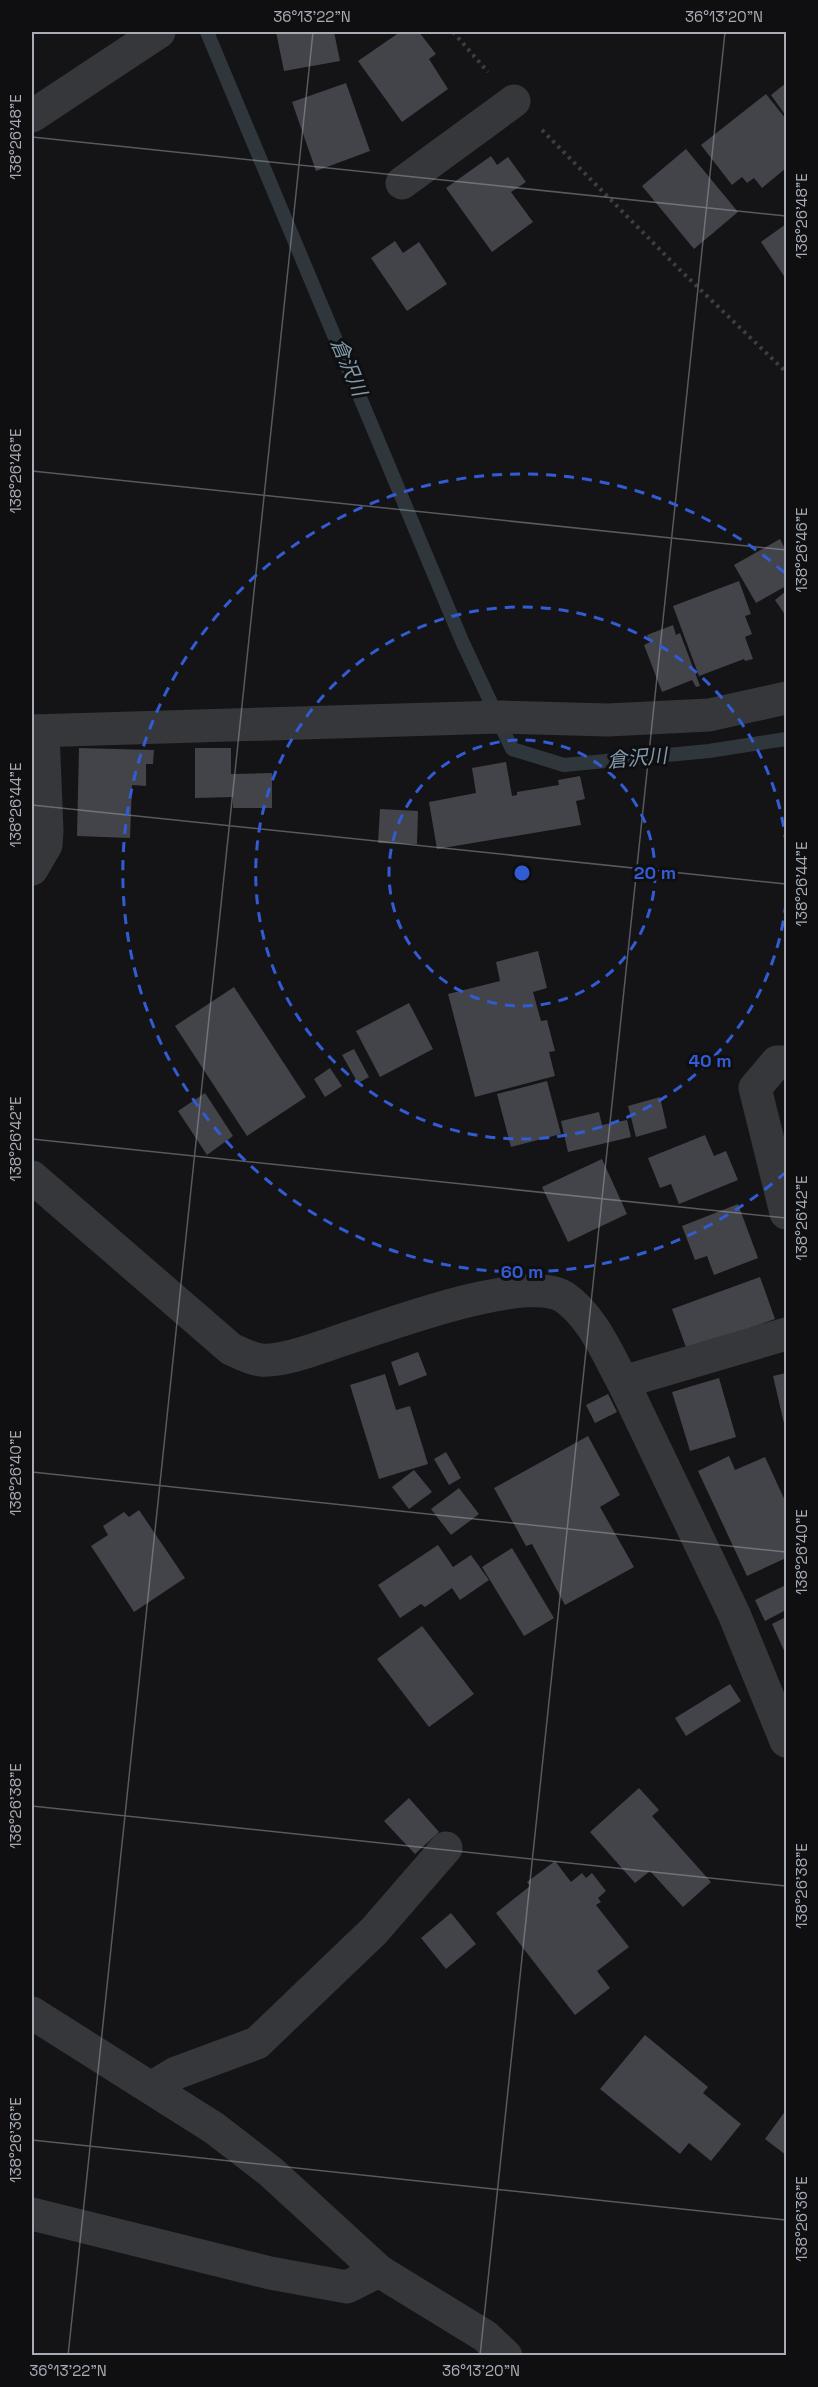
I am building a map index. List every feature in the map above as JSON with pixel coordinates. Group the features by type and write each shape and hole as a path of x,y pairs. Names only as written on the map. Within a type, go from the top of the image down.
{"street":[{"path":"32,116 159,32"},
{"path":"402,183 513,101"},
{"path":"32,869 46,845 47,831 37,731 501,717 608,720 709,715 786,698"},
{"path":"786,1062 777,1062 755,1088 786,1213"},
{"path":"32,1177 231,1349 261,1360 299,1354 427,1312 512,1291 540,1289 562,1295 579,1309 603,1345 623,1382 734,1614 786,1742"},
{"path":"623,1382 786,1334"},
{"path":"151,2088 176,2073 257,2043 374,1931 446,1848"},
{"path":"32,2013 214,2128 271,2172 379,2271 485,2337 506,2355"},
{"path":"32,2214 270,2273 347,2287 379,2271"}],"path":[{"path":"453,32 513,101 680,270 786,372"}],"building":[{"path":"276,32 334,32 340,61 284,71"},
{"path":"400,32 419,32 436,54 429,59 448,89 402,122 358,61"},
{"path":"346,83 370,151 316,171 292,102"},
{"path":"786,83 786,116 771,95"},
{"path":"766,94 786,119 786,168 762,188 754,178 747,183 742,177 732,185 701,145"},
{"path":"686,149 738,212 694,249 642,186"},
{"path":"491,156 497,165 508,157 526,182 511,192 533,222 492,252 446,188"},
{"path":"786,224 786,279 761,242"},
{"path":"395,241 403,253 419,242 447,284 407,311 371,258"},
{"path":"780,539 786,551 786,586 756,603 734,565"},
{"path":"739,581 751,614 745,616 752,634 745,637 753,659 745,661 744,659 699,676 673,606"},
{"path":"786,591 786,616 775,600"},
{"path":"673,625 676,635 680,633 700,686 696,687 692,680 662,692 644,645 650,642 647,635"},
{"path":"79,748 154,750 153,764 146,764 146,786 132,785 130,838 77,836"},
{"path":"195,748 231,748 231,774 272,773 272,808 233,808 233,797 195,798"},
{"path":"506,762 512,796 517,795 517,792 559,785 558,780 580,776 585,799 576,801 581,825 437,849 429,802 476,793 472,768"},
{"path":"380,809 418,811 417,844 378,843"},
{"path":"538,951 547,988 533,992 541,1021 547,1020 555,1051 549,1052 555,1076 475,1097 448,994 500,981 496,962"},
{"path":"234,987 306,1097 247,1136 175,1026"},
{"path":"409,1003 433,1049 380,1077 356,1031"},
{"path":"354,1049 369,1077 358,1083 342,1055"},
{"path":"330,1068 342,1086 325,1097 314,1079"},
{"path":"547,1081 561,1134 511,1147 497,1094"},
{"path":"205,1093 233,1136 207,1155 178,1111"},
{"path":"660,1097 667,1128 636,1137 628,1106"},
{"path":"599,1112 602,1125 627,1120 631,1137 568,1152 561,1121"},
{"path":"705,1135 714,1156 726,1151 738,1180 679,1204 671,1184 660,1188 648,1158"},
{"path":"602,1159 627,1214 568,1242 542,1187"},
{"path":"738,1204 758,1258 714,1275 707,1256 695,1260 682,1226"},
{"path":"760,1277 775,1319 687,1350 672,1309"},
{"path":"418,1352 427,1375 399,1386 391,1362"},
{"path":"786,1373 786,1432 773,1376"},
{"path":"385,1374 396,1410 410,1406 428,1464 379,1479 350,1385"},
{"path":"719,1378 736,1437 690,1451 672,1392"},
{"path":"608,1394 617,1412 595,1423 586,1405"},
{"path":"588,1436 620,1495 600,1507 634,1567 565,1605 532,1544 526,1546 494,1488"},
{"path":"446,1452 461,1478 449,1485 434,1459"},
{"path":"729,1456 735,1470 765,1457 786,1503 786,1558 747,1576 698,1471"},
{"path":"414,1470 432,1492 409,1509 392,1487"},
{"path":"459,1488 479,1514 451,1535 431,1509"},
{"path":"139,1510 185,1578 134,1612 91,1546 108,1535 103,1526 124,1512 129,1517"},
{"path":"438,1545 453,1567 471,1555 489,1580 460,1600 452,1588 425,1607 421,1604 400,1618 378,1585"},
{"path":"512,1548 554,1618 524,1636 482,1567"},
{"path":"786,1585 786,1610 765,1621 755,1600"},
{"path":"786,1617 786,1655 772,1624"},
{"path":"422,1626 474,1694 429,1727 377,1659"},
{"path":"730,1684 741,1701 686,1736 675,1718"},
{"path":"639,1788 659,1810 652,1816 711,1882 683,1907 650,1871 635,1883 590,1832"},
{"path":"409,1798 439,1832 415,1854 384,1821"},
{"path":"555,1861 571,1882 582,1873 586,1878 592,1873 606,1891 598,1898 601,1902 596,1905 629,1947 597,1971 610,1988 575,2015 496,1913 530,1886 527,1882"},
{"path":"451,1913 476,1944 446,1969 421,1938"},
{"path":"645,2035 708,2087 703,2093 741,2124 711,2161 689,2143 680,2154 600,2089"},
{"path":"786,2110 786,2155 765,2139"}],"waterway":[{"name":"倉沢川","path":"207,32 462,641 491,703"},
{"name":"倉沢川","path":"502,728 512,749 564,765 709,751 786,739"}]}
